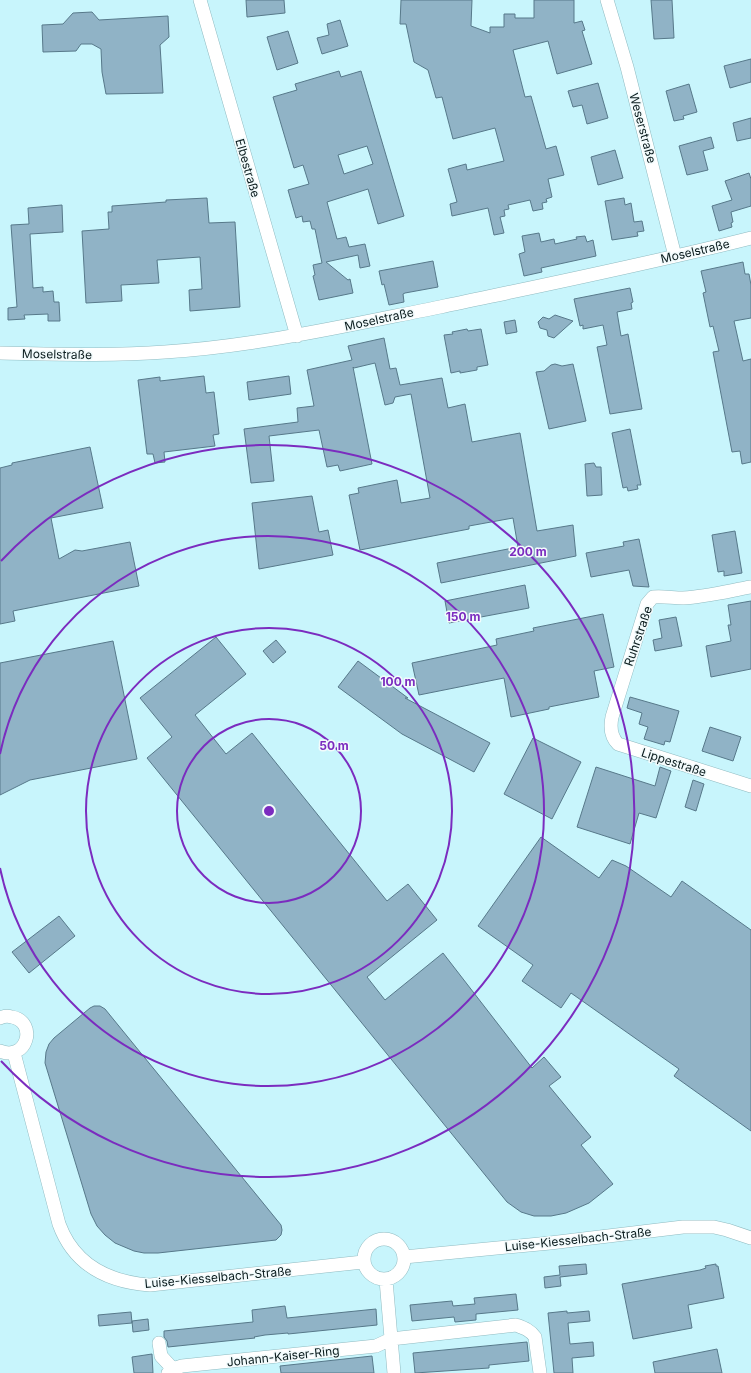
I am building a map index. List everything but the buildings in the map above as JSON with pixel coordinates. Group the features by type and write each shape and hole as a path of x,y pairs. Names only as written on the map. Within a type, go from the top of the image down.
{"street":[{"name":"Elbestraße","path":"200,0 297,336"},
{"name":"Weserstraße","path":"607,0 627,67 675,256"},
{"name":"Moselstraße","path":"0,353 102,355 154,353 297,336 554,283 751,238"},
{"name":"Ruhrstraße","path":"610,725 647,604 652,598 662,596 683,598 751,587"},
{"name":"Lippestraße","path":"610,725 614,740 618,744 751,786"},
{"path":"0,1018 8,1016 16,1017 26,1028 27,1034 23,1046 14,1052 5,1053 0,1051"},
{"name":"Luise-Kiesselbach-Straße","path":"14,1052 59,1224 63,1234 81,1260 93,1269 104,1275 125,1282 150,1285 363,1262"},
{"name":"Luise-Kiesselbach-Straße","path":"404,1256 550,1243 683,1227 714,1227 751,1238"},
{"path":"382,1239 388,1239 399,1246 404,1256 404,1264 398,1275 386,1280 371,1276 363,1262 366,1249 370,1244 382,1239"},
{"path":"386,1280 394,1373"},
{"name":"Johann-Kaiser-Ring","path":"159,1343 161,1356 170,1371 182,1366 376,1346 391,1339 516,1325 529,1330 535,1337 540,1373"}]}
